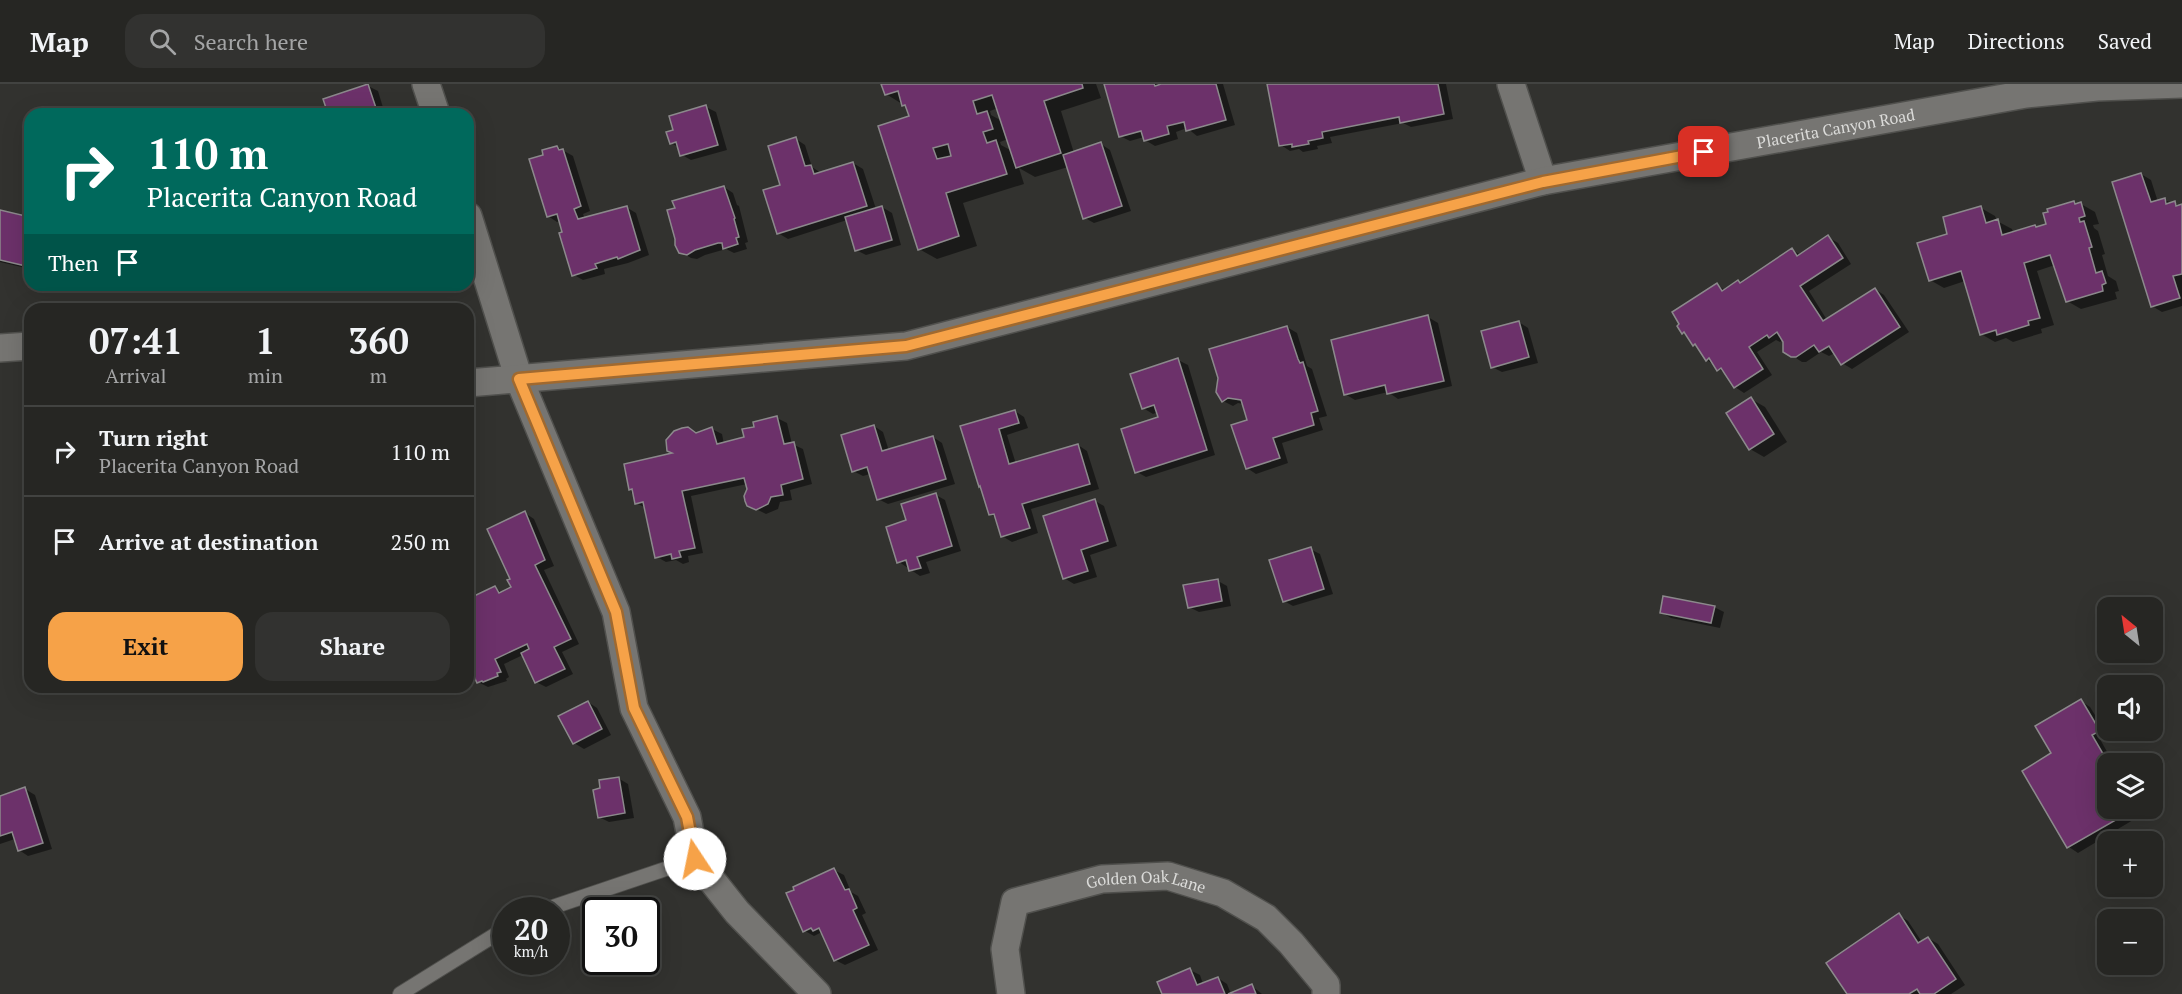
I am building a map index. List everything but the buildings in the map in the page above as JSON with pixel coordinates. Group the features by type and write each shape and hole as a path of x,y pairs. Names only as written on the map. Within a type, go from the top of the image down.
{"street":[{"path":"426,84 434,108"},
{"path":"1511,84 1543,182"},
{"name":"Placerita Canyon Road","path":"474,383 906,346 1543,182 2026,94 2097,87 2182,84"},
{"path":"474,235 519,379 616,612 634,708 687,817 695,859 737,912 817,994"},
{"path":"0,348 24,346"},
{"name":"Golden Oak Lane","path":"1011,994 1005,949 1015,902 1102,879 1168,876 1223,893 1266,918 1291,943 1326,985 1326,994"}],"lane":[{"path":"570,901 695,859"},
{"path":"400,994 492,937"}],"route":[{"path":"695,859 687,817 634,708 616,612 519,379 906,346 1543,182 1704,152"}]}
